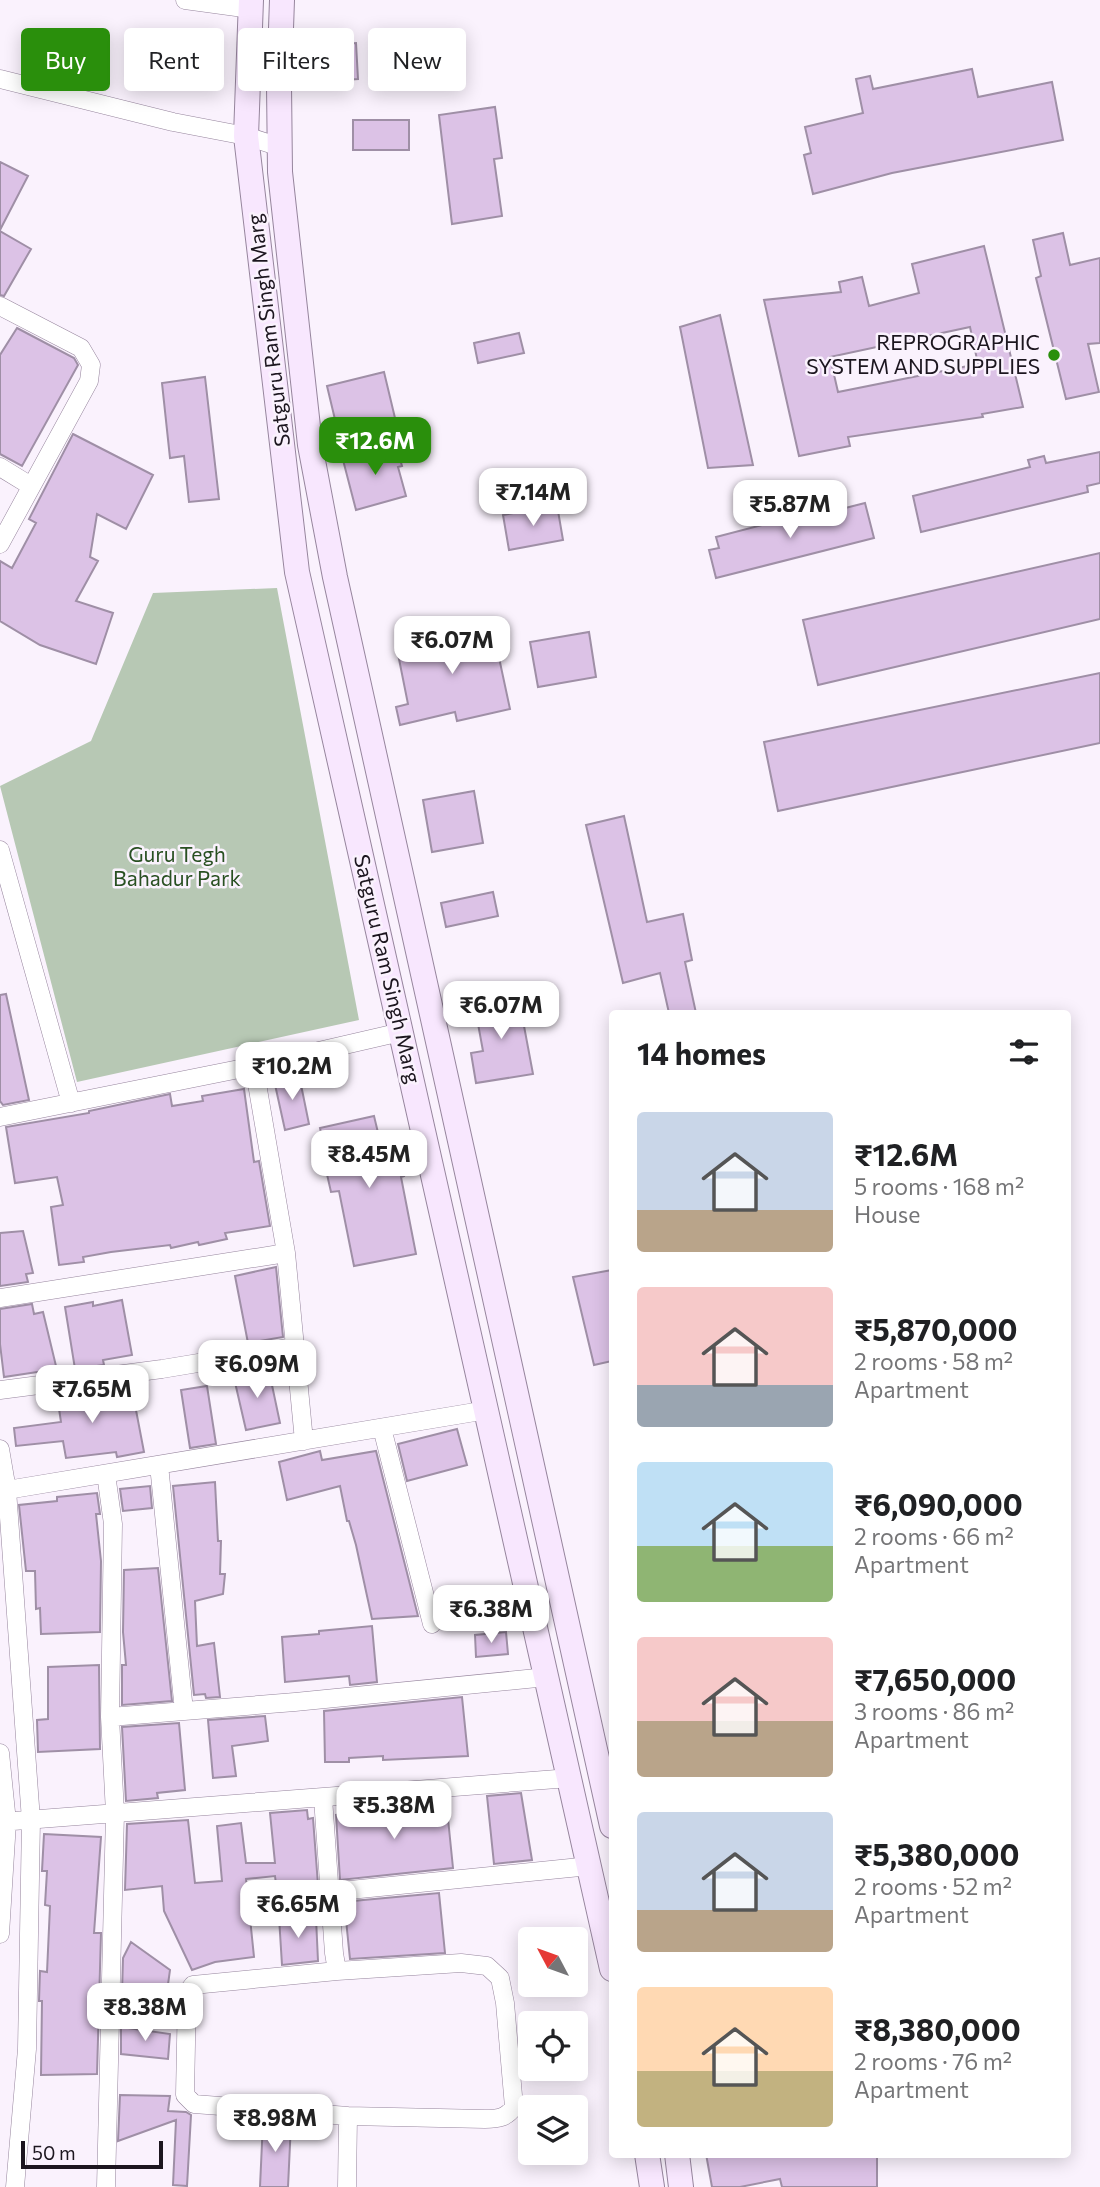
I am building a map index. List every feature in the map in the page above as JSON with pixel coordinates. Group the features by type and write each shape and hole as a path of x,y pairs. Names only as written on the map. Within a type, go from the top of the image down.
{"main road":[{"name":"Satguru Ram Singh Marg","path":"282,0 280,172 310,445 335,577 609,1812"},
{"name":"Satguru Ram Singh Marg","path":"251,5 246,136 297,572 609,1955"},
{"path":"648,2158 652,2187"},
{"path":"677,2158 681,2187"}],"street":[{"path":"185,0 251,5"},
{"path":"0,79 173,122 246,136 280,147"},
{"path":"0,306 80,348 91,365 89,381 0,544"},
{"path":"0,467 31,486"},
{"path":"0,850 71,1103"},
{"path":"0,1117 254,1066 401,1032"},
{"path":"254,1066 286,1253 304,1441"},
{"path":"0,1298 286,1253"},
{"path":"0,1390 162,1369 294,1347"},
{"path":"7,1490 487,1410"},
{"path":"382,1428 432,1624"},
{"path":"0,1449 7,1490 31,1820 27,2049 15,2187"},
{"path":"159,1465 184,1711"},
{"path":"106,1474 113,1524 110,1717 115,1813 106,2187"},
{"path":"110,1717 547,1677"},
{"path":"0,1753 4,1822 0,1934"},
{"path":"4,1822 570,1778"},
{"path":"323,1798 337,1971"},
{"path":"330,1892 590,1866"},
{"path":"461,1963 487,1966 500,1979 505,2003 514,2106 508,2114 500,2119 348,2116 194,2104 185,2095 187,1993 193,1986 337,1971 461,1963"},
{"path":"347,2187 348,2116"}],"green space":[{"name":"Guru Tegh Bahadur Park","path":"277,588 359,1020 77,1082 0,786 91,741 153,593"}],"building":[{"path":"354,43 358,79 354,79"},
{"path":"972,69 978,97 1052,82 1063,140 892,173 813,194 804,155 811,153 805,127 863,113 856,79 870,76 873,89"},
{"path":"495,107 502,158 494,159 502,216 452,224 439,115"},
{"path":"353,120 409,120 409,150 353,150"},
{"path":"0,162 28,176 0,230"},
{"path":"0,231 31,249 4,296 0,295"},
{"path":"1063,233 1070,265 1100,258 1100,343 1088,344 1099,392 1066,399 1036,278 1041,276 1033,240"},
{"path":"984,246 1023,407 982,414 983,417 848,437 850,446 799,456 764,300 841,292 839,282 862,277 869,306 919,293 912,264","holes":["970,327 978,364 838,392 830,357"]},
{"path":"720,315 753,465 708,468 680,327"},
{"path":"17,328 74,358 78,365 22,466 0,454 0,355"},
{"path":"519,333 524,353 478,363 474,343"},
{"path":"384,372 395,418 338,432 327,386"},
{"path":"205,377 219,499 189,502 184,456 170,458 162,383"},
{"path":"73,434 153,475 126,529 97,514 90,557 98,561 76,601 113,613 96,664 40,645 0,621 0,561 12,568 36,523 29,519"},
{"path":"396,445 402,466 398,467 406,496 356,510 343,460"},
{"path":"1100,452 1100,483 1087,486 1088,492 921,532 913,496 1030,467 1028,460 1044,456 1046,463"},
{"path":"865,503 874,538 716,578 709,550 719,548 716,537 793,517 794,521"},
{"path":"557,505 563,540 509,550 503,515"},
{"path":"1100,553 1100,619 818,685 803,620"},
{"path":"492,625 510,709 457,721 455,712 400,725 396,707 408,704 396,644"},
{"path":"589,632 596,677 538,687 530,642"},
{"path":"1100,673 1100,743 778,811 764,742"},
{"path":"474,791 483,843 432,852 423,800"},
{"path":"624,816 647,922 683,914 692,960 685,962 695,1010 668,1010 660,973 623,983 586,825"},
{"path":"493,892 498,916 446,927 441,903"},
{"path":"6,994 29,1100 3,1105 0,1101 0,995"},
{"path":"518,994 533,1074 476,1083 471,1053 483,1051 474,1002"},
{"path":"299,1075 309,1124 285,1130 274,1080"},
{"path":"244,1089 254,1162 259,1161 270,1226 225,1233 227,1239 199,1245 198,1242 171,1248 170,1245 111,1252 83,1257 84,1262 59,1265 51,1207 63,1205 57,1177 15,1183 6,1127 89,1113 170,1094 172,1106 203,1101 202,1096"},
{"path":"374,1116 380,1141 396,1137 416,1254 354,1266 339,1191 331,1192 320,1128"},
{"path":"23,1231 33,1273 26,1274 28,1282 0,1286 0,1233"},
{"path":"276,1267 283,1337 248,1343 235,1276"},
{"path":"609,1271 609,1362 594,1365 573,1277"},
{"path":"122,1300 132,1355 103,1360 104,1365 75,1369 65,1307 93,1302 93,1306"},
{"path":"32,1304 34,1314 43,1312 56,1366 43,1369 44,1371 4,1377 0,1309"},
{"path":"269,1371 280,1423 246,1430 234,1378"},
{"path":"131,1384 144,1452 117,1457 116,1452 66,1458 63,1441 16,1446 14,1428 61,1422 58,1402 80,1399 79,1391"},
{"path":"207,1386 216,1444 190,1448 181,1390"},
{"path":"457,1429 467,1465 407,1481 398,1444"},
{"path":"320,1451 322,1460 376,1451 418,1616 372,1619 340,1486 287,1500 279,1462"},
{"path":"215,1482 218,1541 221,1541 220,1574 225,1574 223,1594 195,1601 197,1646 214,1643 220,1697 206,1698 205,1694 194,1695 173,1486"},
{"path":"150,1486 152,1508 123,1511 120,1489"},
{"path":"97,1493 100,1514 96,1514 101,1561 100,1632 41,1634 40,1608 36,1609 35,1571 26,1571 19,1505 57,1501 57,1497"},
{"path":"158,1568 172,1701 122,1705 122,1665 126,1665 123,1632 124,1570"},
{"path":"372,1626 377,1682 350,1685 349,1676 285,1682 282,1637"},
{"path":"506,1632 508,1654 476,1657 475,1635"},
{"path":"99,1665 100,1749 38,1752 37,1720 48,1719 48,1667"},
{"path":"462,1697 468,1756 383,1760 383,1756 349,1758 349,1762 325,1762 324,1711"},
{"path":"265,1716 268,1741 232,1746 236,1776 213,1778 208,1720"},
{"path":"179,1723 185,1790 157,1793 158,1798 126,1801 122,1727"},
{"path":"521,1793 532,1860 494,1864 487,1796"},
{"path":"446,1799 453,1868 340,1880 336,1815 420,1805 420,1801"},
{"path":"307,1810 308,1819 313,1818 318,1885 276,1884 275,1876 246,1879 254,1957 215,1962 192,1970 164,1911 162,1886 125,1890 127,1824 188,1820 195,1883 222,1881 217,1826 241,1823 246,1863 275,1863 270,1813"},
{"path":"44,1834 101,1837 94,1933 101,1933 97,2074 41,2075 40,1971 47,1972 50,1906 45,1905 47,1871 42,1871"},
{"path":"439,1893 445,1953 350,1959 342,1902"},
{"path":"279,1917 316,1918 318,1961 282,1965"},
{"path":"131,1942 170,1970 166,1999 122,1994 123,1958"},
{"path":"121,2027 170,2034 168,2059 121,2054"},
{"path":"120,2095 170,2096 168,2111 191,2115 187,2186 173,2185 176,2120 118,2141"},
{"path":"263,2121 291,2123 288,2187 260,2187"},
{"path":"707,2158 877,2158 877,2187 782,2187 780,2179 740,2187 712,2187"}],"place":[{"name":"REPROGRAPHIC SYSTEM AND SUPPLIES","path":"1054,355"}]}
